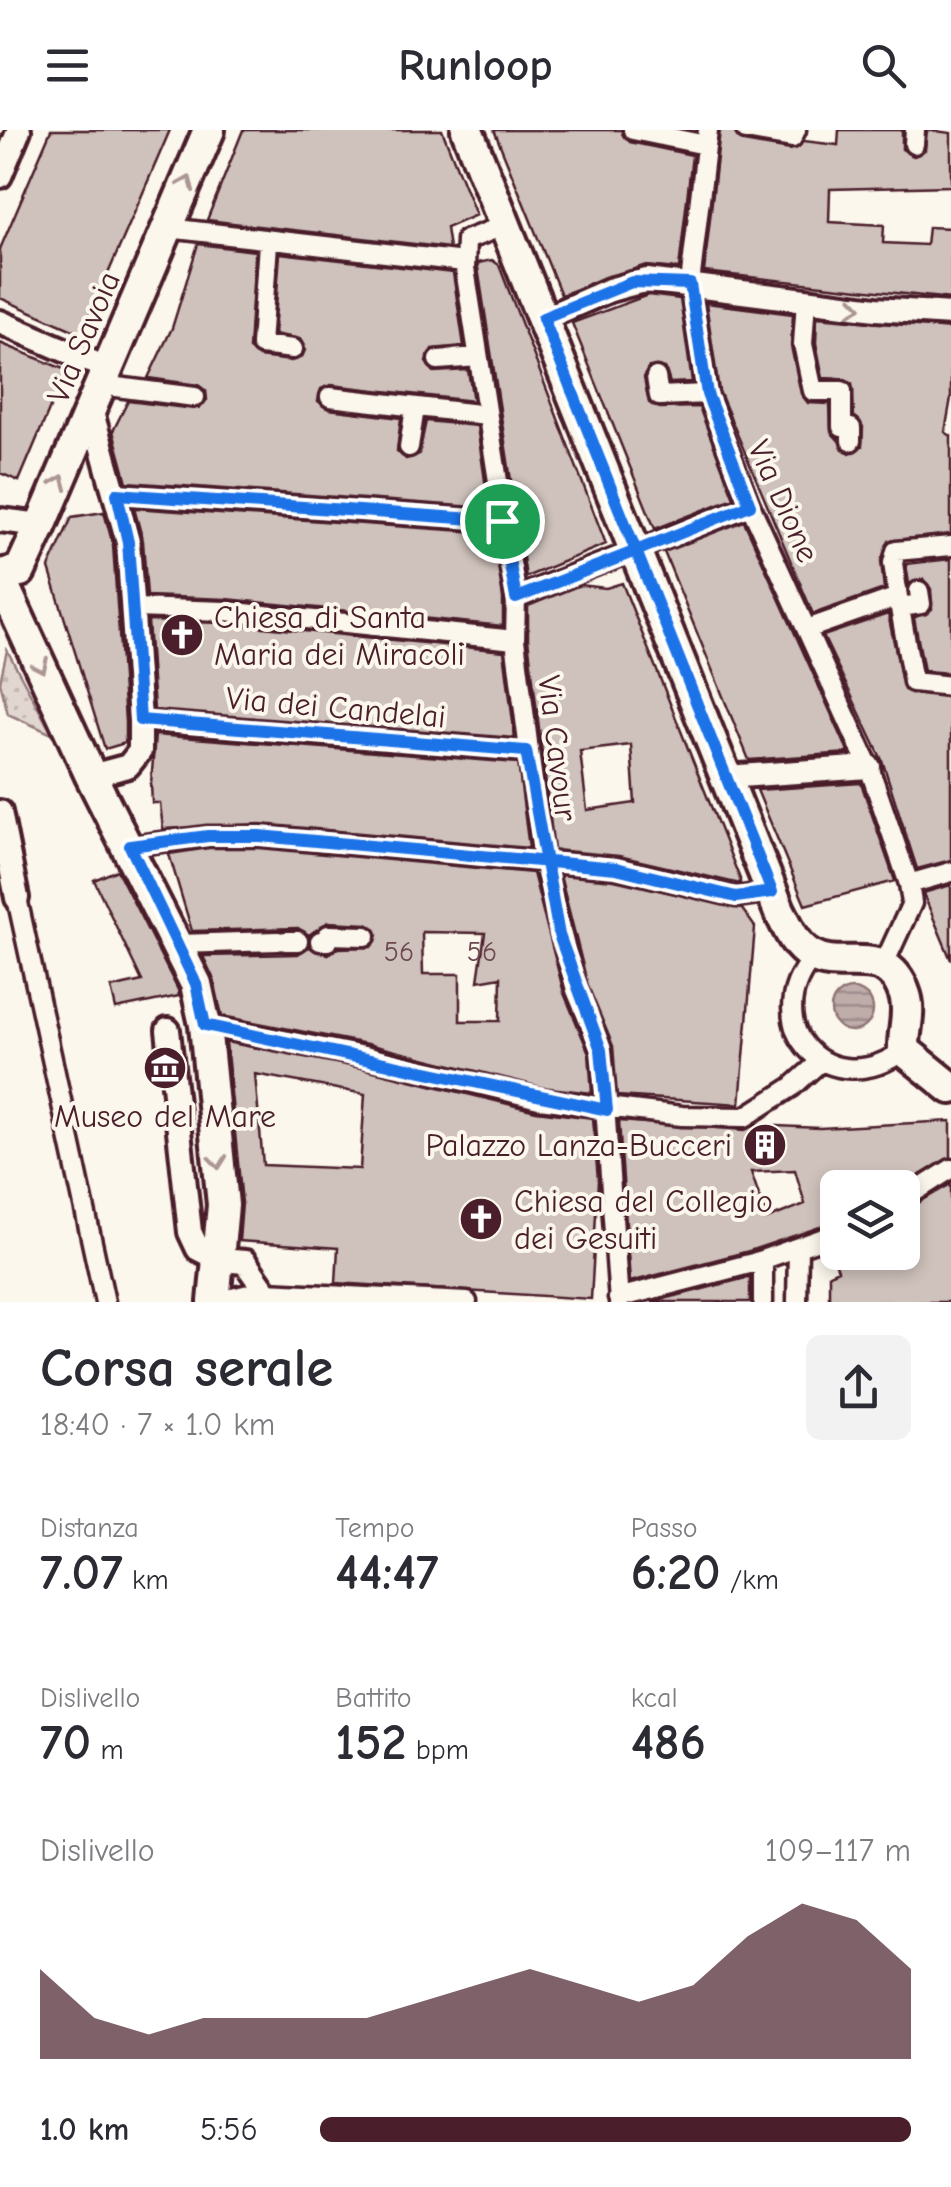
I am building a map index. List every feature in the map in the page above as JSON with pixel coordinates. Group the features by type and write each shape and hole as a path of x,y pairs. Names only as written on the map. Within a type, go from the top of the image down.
{"street":[{"path":"0,176 20,130"},
{"name":"Via Savoia","path":"7,575 42,526 210,130"},
{"path":"467,130 775,901 798,945 813,957 828,962 855,959 883,966 905,995 904,1050"},
{"path":"633,130 707,137"},
{"path":"746,130 792,138 796,130"},
{"name":"Via Dione","path":"707,137 690,284 707,394 750,505 810,628 869,767 912,881"},
{"path":"168,228 460,265 466,240 506,225"},
{"path":"268,242 262,345 293,349"},
{"name":"Via Cavour","path":"460,265 516,598 515,640 526,751 543,862 564,953 601,1050 618,1300"},
{"path":"543,318 632,282 690,284 951,314"},
{"path":"806,300 803,344 813,391 842,392 842,427 852,428 851,441"},
{"path":"0,322 100,388 195,397"},
{"path":"438,360 478,356"},
{"path":"656,376 659,396 707,394"},
{"path":"91,776 128,766 140,751 128,542 100,388"},
{"path":"330,397 487,414"},
{"path":"409,447 415,408"},
{"path":"117,494 502,521"},
{"path":"516,598 750,505"},
{"path":"0,520 42,526"},
{"path":"951,546 896,551 893,563 914,682 951,686"},
{"path":"7,575 91,776 130,846 196,984 205,1025 222,1204 214,1302"},
{"path":"810,628 899,602 921,604 919,591"},
{"path":"134,608 244,613 515,640"},
{"name":"Via dei Candelai","path":"140,720 526,751"},
{"path":"726,777 869,767"},
{"path":"0,812 105,1302"},
{"path":"130,846 208,836 260,836 616,868 736,897 775,901"},
{"path":"883,966 912,904 912,881 951,872"},
{"path":"320,941 328,941 328,935 366,936"},
{"path":"178,944 287,941"},
{"path":"813,957 800,972 791,1011 800,1039 821,1060 842,1069 864,1070 886,1064 904,1050"},
{"path":"205,1025 607,1110 745,1117 792,1087 821,1060"},
{"path":"168,1030 190,1232 198,1249 220,1260 245,1262 273,1296"},
{"path":"904,1050 951,1088"},
{"path":"920,1188 951,1168"},
{"path":"618,1300 820,1240"},
{"path":"797,1302 798,1249"},
{"path":"763,1260 763,1302"},
{"path":"224,1302 273,1296 467,1302"}],"shaded area":[{"path":"7,650 52,734 8,714 0,682"},
{"path":"852,989 867,995 873,1010 867,1025 852,1031 837,1025 831,1010 837,995"}],"building":[{"path":"51,130 170,130 82,334 0,298 0,249"},
{"path":"243,130 442,130 476,215 446,228 449,248 207,220"},
{"path":"494,130 621,130 630,142 692,155 679,269 643,266 561,295"},
{"path":"720,130 734,130 744,142 790,150 804,141 838,145 839,130 902,130 902,149 914,156 925,150 927,130 951,133 951,186 830,189 829,222 884,225 883,243 926,245 928,227 951,228 951,299 704,272"},
{"path":"198,244 255,251 249,349 259,357 291,361 302,357 305,350 300,339 274,334 280,253 453,273 464,346 432,349 426,362 434,372 468,370 473,401 331,385 321,389 318,401 329,409 401,418 397,451 406,459 419,454 426,421 477,426 489,508 127,482 113,431 128,401 194,409 207,400 206,391 198,385 148,378 172,328"},
{"path":"492,260 499,265 606,544 526,577 478,268 478,263"},
{"path":"648,295 680,299 692,382 670,383 665,368 649,367 644,378 649,403 660,408 699,407 734,498 655,529 572,323"},
{"path":"706,303 793,314 791,346 801,394 808,403 830,404 831,432 850,453 862,446 863,427 854,416 852,384 843,379 823,378 816,343 817,317 951,329 951,398 945,432 951,436 951,534 889,541 881,561 884,589 813,614 719,391"},
{"path":"0,343 66,370 19,481 0,473"},
{"path":"134,508 493,533 503,626 226,599 147,596 143,541"},
{"path":"104,512 113,545 125,722 125,743 105,749 49,568 72,517"},
{"path":"744,521 849,753 749,760 664,552"},
{"path":"951,559 951,673 924,671 914,618 932,609 931,589 923,579 909,584 906,564"},
{"path":"622,583 740,884 619,856 554,850 528,639 528,606 580,585 606,588","holes":["631,745 635,803 587,810 580,751"]},
{"path":"888,614 904,690 951,698 951,860 917,869 882,760 823,636"},
{"path":"148,621 224,623 504,651 515,738 154,710"},
{"path":"155,735 518,763 529,848 260,824 163,829 160,803 152,803"},
{"path":"861,783 895,881 805,905 757,790"},
{"path":"209,848 259,848 533,873 564,993 589,1053 592,1093 541,1087 367,1044 222,1016 214,980 203,956 298,954 309,947 328,954 338,948 371,947 378,935 367,924 328,922 309,935 298,928 192,931 169,854","holes":["422,932 485,933 478,981 501,977 500,1021 460,1021 460,974 423,974"]},
{"path":"117,870 179,996 116,1009 111,988 142,981 94,880"},
{"path":"560,875 614,880 742,909 755,927 740,1104 617,1096 613,1046 588,986"},
{"path":"951,885 951,960 923,893"},
{"path":"226,1042 361,1068 536,1111 593,1118 598,1181 591,1299 336,1283 338,1248 239,1241 242,1203","holes":["255,1074 365,1094 360,1169 263,1165"]},
{"path":"619,1121 745,1130 756,1125 820,1128 951,1121 951,1157 920,1175 920,1170 820,1170 820,1227 749,1251 630,1282","holes":["795,1170 805,1204 767,1219 751,1172"]},
{"path":"951,1184 951,1302 829,1302 829,1274 838,1270 920,1270 920,1202"},
{"path":"750,1277 750,1302 652,1302"}],"place":[{"name":"Chiesa di Santa Maria dei Miracoli","path":"182,635"},
{"name":"Museo del Mare","path":"165,1068"},
{"name":"Palazzo Lanza-Bucceri","path":"765,1145"},
{"name":"Chiesa del Collegio dei Gesuiti","path":"481,1219"}],"route":[{"path":"502,521 398,516 161,494 117,494 128,542 140,720 526,751 543,862 559,935 601,1050 607,1110 540,1099 364,1056 205,1025 196,984 130,846 208,836 260,836 470,858 543,862 616,868 736,897 772,892 636,551 750,505 710,406 690,284 632,282 543,318 636,551 516,598 502,521"}]}
